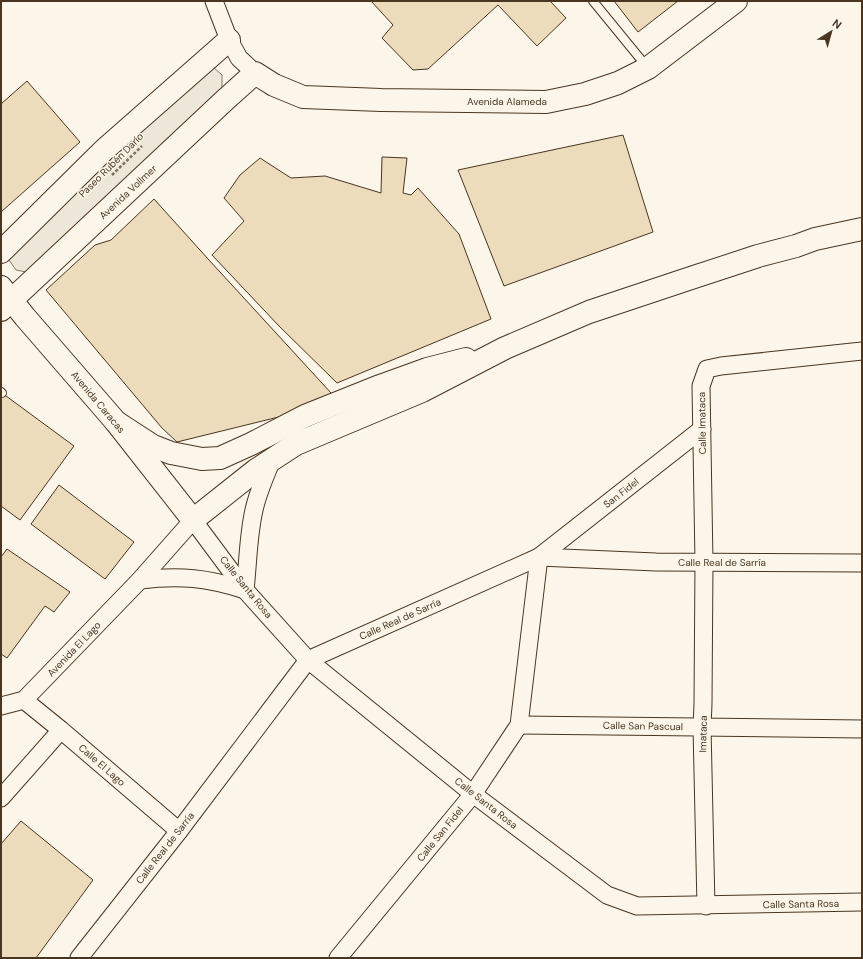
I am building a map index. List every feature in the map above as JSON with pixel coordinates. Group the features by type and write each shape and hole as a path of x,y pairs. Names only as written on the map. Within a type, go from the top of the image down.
{"main road":[{"name":"Avenida Alameda","path":"255,73 274,85 302,97 381,100 546,102 585,94 618,83 648,68 736,1"},
{"path":"1,252 104,150 229,40"},
{"name":"Avenida Vollmer","path":"5,299 255,73"},
{"path":"193,520 272,460 296,444 422,391 505,348 589,312 701,274 815,239 862,229"},
{"name":"Avenida Caracas","path":"5,299 116,422 193,520"},
{"path":"116,422 153,446 171,453 202,459 220,458 245,447 305,416 380,386 427,369 505,348"}],"street":[{"path":"214,1 229,40 240,58 255,73"},
{"name":"Calle Imataca","path":"704,562 701,386 708,369 720,366 862,351"},
{"name":"San Fidel","path":"539,557 702,429"},
{"path":"140,580 162,577 190,578 225,584 245,590 254,509 272,460"},
{"name":"Avenida El Lago","path":"24,700 140,580 193,520"},
{"name":"Calle Santa Rosa","path":"193,520 245,590 308,660 473,794 607,896 637,906 706,906 862,902"},
{"name":"Calle Real de Sarría","path":"79,958 179,831 308,660 539,557 656,562 862,563"},
{"name":"Calle San Fidel","path":"338,958 473,794 519,725 539,557"},
{"name":"Imataca","path":"704,562 702,727 706,906"},
{"path":"1,706 24,700"},
{"name":"Calle El Lago","path":"24,700 179,831"},
{"name":"Calle San Pascual","path":"519,725 862,729"},
{"path":"1,798 61,730"}],"lane":[{"path":"593,1 648,68"}],"path":[{"name":"Paseo Rubén Darío","path":"111,177 145,144"}],"shaded area":[{"path":"213,67 222,75 222,88 26,272 16,270 9,260 13,249 205,69"}],"building":[{"path":"371,1 550,1 566,18 537,46 498,5 428,69 413,70 382,38 393,25"},
{"path":"614,1 678,1 638,32"},
{"path":"27,81 80,142 1,212 1,104"},
{"path":"623,135 653,232 504,286 458,170"},
{"path":"382,157 407,158 403,193 411,195 418,188 459,234 491,319 337,383 279,326 212,255 244,221 224,198 240,175 260,158 291,178 325,176 381,193"},
{"path":"154,199 332,394 303,411 177,442 162,428 46,290 95,245 111,240"},
{"path":"2,393 74,446 20,520 1,506"},
{"path":"59,485 134,542 105,579 31,524"},
{"path":"7,549 70,592 54,612 45,606 7,658 1,654 1,557"},
{"path":"21,821 93,880 36,958 1,958 1,844"}]}
